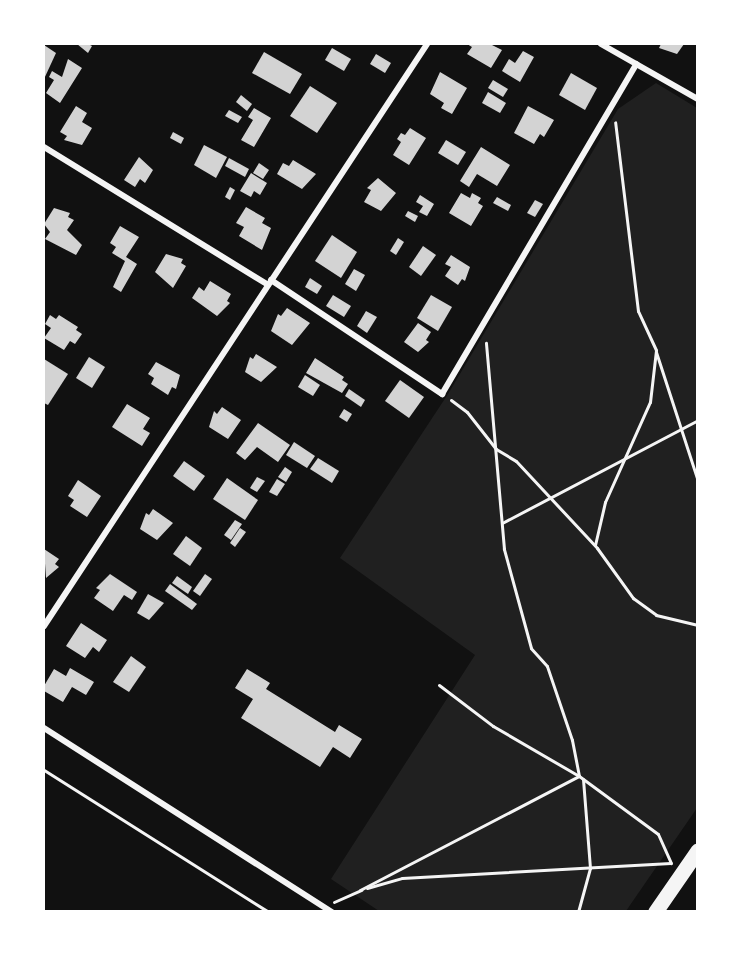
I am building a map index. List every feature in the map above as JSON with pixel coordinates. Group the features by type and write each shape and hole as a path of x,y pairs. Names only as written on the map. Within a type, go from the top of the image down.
{"main road":[{"path":"655,912 676,869 698,850"}],"street":[{"path":"44,626 427,44"},
{"path":"601,44 698,99"},
{"path":"44,147 270,282 442,394 636,64"},
{"path":"44,728 332,912"}],"path":[{"path":"612,105 638,311 656,351 679,430 698,481"},
{"path":"484,323 502,523 514,593 531,648 547,666 572,740 581,777 590,868 578,912"},
{"path":"595,545 605,502 650,402 656,351"},
{"path":"442,394 467,412 496,449 516,461 595,545 633,598 656,615 698,625"},
{"path":"502,523 623,462 698,420"},
{"path":"360,890 402,878 590,868 676,869 658,834 581,777 493,726 439,685"},
{"path":"44,770 269,912"},
{"path":"324,906 360,890 581,777"}],"shaded area":[{"path":"656,83 697,108 697,808 626,911 379,911 331,879 475,655 340,558 448,394 618,109"}],"building":[{"path":"77,44 88,44 92,46 88,53"},
{"path":"467,44 490,44 502,50 491,68 467,54 472,47"},
{"path":"661,44 684,44 677,54 659,48"},
{"path":"44,45 56,53 44,79"},
{"path":"332,48 351,59 344,71 325,60"},
{"path":"523,51 534,57 520,82 502,71 509,59 515,63"},
{"path":"264,52 302,74 290,94 252,73"},
{"path":"376,54 391,63 385,73 370,64"},
{"path":"68,59 82,68 60,103 46,93 54,80 49,77 52,71 62,77"},
{"path":"440,72 467,88 452,114 441,108 444,103 430,94"},
{"path":"571,73 597,88 585,110 559,95"},
{"path":"493,80 508,89 503,97 488,88"},
{"path":"310,86 337,103 317,133 290,116"},
{"path":"488,92 506,103 500,113 482,103"},
{"path":"241,95 252,104 247,111 236,102"},
{"path":"76,106 87,113 82,122 92,128 82,145 64,140 67,136 60,132"},
{"path":"528,106 554,120 544,137 540,134 534,144 514,133"},
{"path":"254,108 271,118 254,147 241,140 253,120 248,117"},
{"path":"229,110 242,117 238,123 225,116"},
{"path":"410,128 426,138 409,165 393,155 401,142 397,139 401,133 405,135"},
{"path":"173,132 184,138 181,144 170,138"},
{"path":"446,140 466,152 458,165 438,153"},
{"path":"204,145 227,157 216,178 194,165"},
{"path":"481,147 510,165 497,186 477,174 469,187 460,181"},
{"path":"139,157 153,170 145,183 140,179 135,187 124,180"},
{"path":"229,158 249,169 245,177 225,166"},
{"path":"293,160 316,174 302,189 277,174 283,163 289,166"},
{"path":"259,163 269,170 263,179 253,173"},
{"path":"251,173 267,183 260,195 254,191 251,197 240,191"},
{"path":"378,178 396,193 381,211 364,202 371,190 367,188"},
{"path":"230,187 235,190 230,200 225,197"},
{"path":"461,193 470,198 472,193 481,198 478,203 483,206 471,226 449,213"},
{"path":"420,195 434,204 427,216 419,212 423,206 416,202"},
{"path":"497,197 511,205 508,211 493,203"},
{"path":"535,200 543,204 535,217 527,213"},
{"path":"246,207 265,218 262,223 271,228 262,250 239,236 244,227 236,223"},
{"path":"54,208 70,213 68,217 74,220 67,230 82,245 76,255 45,239 50,232 44,224"},
{"path":"408,211 418,216 415,222 405,216"},
{"path":"120,226 139,237 126,257 137,264 121,292 113,287 125,261 112,253 116,247 110,243"},
{"path":"332,235 357,252 341,278 315,261"},
{"path":"398,238 404,242 396,255 390,251"},
{"path":"423,246 436,255 421,276 409,267"},
{"path":"166,254 183,259 181,263 186,266 173,288 155,272"},
{"path":"451,255 470,267 465,281 462,279 458,285 445,276 451,267 445,264"},
{"path":"354,269 365,275 356,291 345,284"},
{"path":"310,278 322,286 317,294 305,287"},
{"path":"210,281 231,294 227,301 230,303 217,316 192,298 199,287 204,291"},
{"path":"333,295 351,306 344,317 326,306"},
{"path":"431,295 452,307 438,331 417,318"},
{"path":"287,308 310,323 292,345 271,331 278,314 281,316"},
{"path":"366,311 377,317 367,333 357,326"},
{"path":"50,315 56,319 59,315 78,327 76,330 82,334 75,344 70,341 64,350 44,338 51,328 45,324"},
{"path":"418,323 431,332 426,340 429,342 418,352 404,342"},
{"path":"256,354 277,367 261,382 245,372 250,357 253,359"},
{"path":"89,357 105,367 92,388 76,378"},
{"path":"315,358 344,377 342,380 348,384 342,393 306,373"},
{"path":"44,359 68,374 48,405 44,403"},
{"path":"156,362 180,375 176,389 172,387 168,395 151,384 154,378 148,374"},
{"path":"305,375 320,385 313,396 298,387"},
{"path":"400,380 424,397 409,418 385,401"},
{"path":"349,389 365,400 361,407 345,396"},
{"path":"127,404 150,418 143,429 150,433 142,446 112,427"},
{"path":"222,407 241,420 228,439 209,427 214,411 217,414"},
{"path":"344,409 352,414 347,422 339,417"},
{"path":"258,423 290,445 278,462 257,447 245,460 236,453"},
{"path":"294,442 315,456 307,468 286,455"},
{"path":"318,458 339,471 332,483 310,469"},
{"path":"184,461 205,476 194,491 173,476"},
{"path":"285,467 292,472 286,482 278,477"},
{"path":"257,477 265,481 257,492 250,488"},
{"path":"227,478 258,500 245,520 213,499"},
{"path":"277,479 285,484 277,496 269,492"},
{"path":"78,480 101,496 87,517 70,506 74,500 68,496"},
{"path":"153,509 173,523 157,540 140,529 146,513 149,515"},
{"path":"235,520 242,524 231,540 224,535"},
{"path":"240,528 246,532 235,547 230,543"},
{"path":"186,536 202,548 190,566 173,554"},
{"path":"44,549 59,559 55,564 59,567 46,578"},
{"path":"110,574 137,592 132,600 124,595 113,611 94,598 100,590 96,588"},
{"path":"205,574 212,579 200,596 193,591"},
{"path":"177,576 192,587 188,594 172,583"},
{"path":"170,584 197,604 192,610 165,591"},
{"path":"148,594 164,603 149,620 137,613"},
{"path":"81,623 107,640 99,652 93,647 85,658 66,646"},
{"path":"131,656 146,667 129,692 113,682"},
{"path":"70,668 94,682 86,695 72,687 63,702 44,691 44,686 54,669 66,676"},
{"path":"247,669 270,683 266,689 335,732 339,725 362,739 350,758 333,747 320,767 241,718 253,699 235,688"}]}
